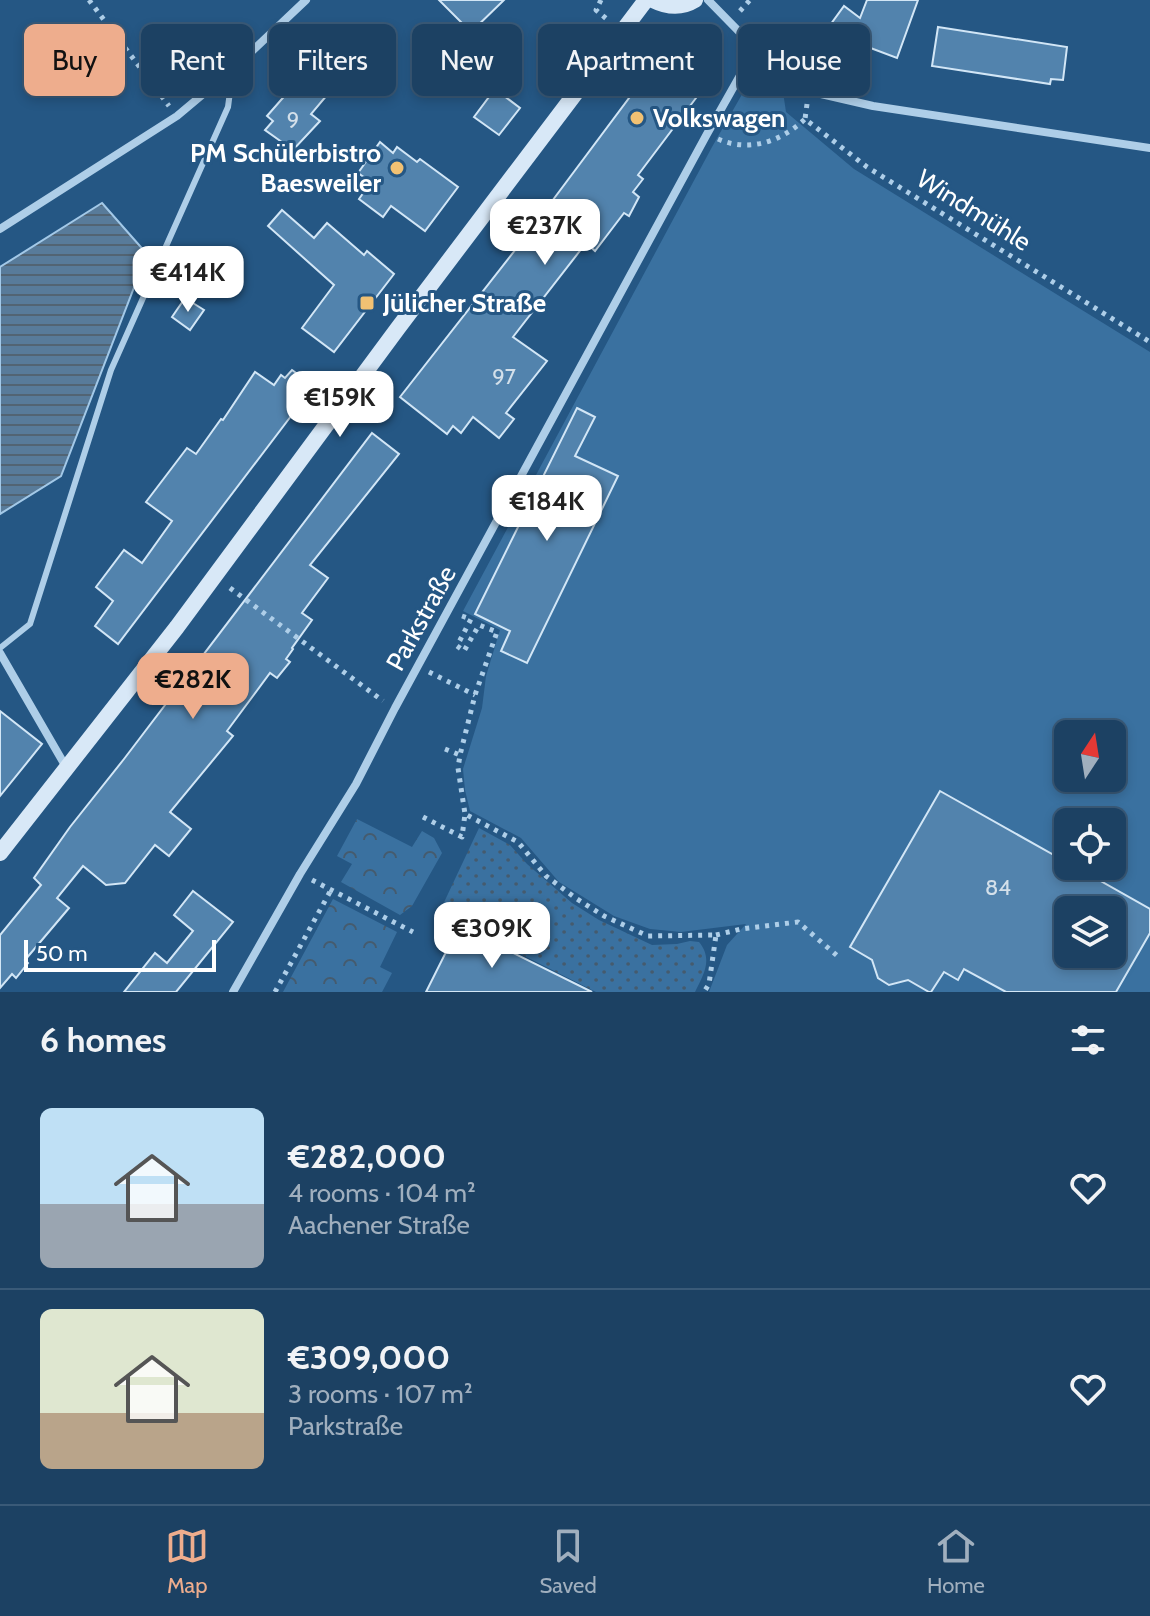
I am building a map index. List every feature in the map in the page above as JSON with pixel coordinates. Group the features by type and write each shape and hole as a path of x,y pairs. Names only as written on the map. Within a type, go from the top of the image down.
{"main road":[{"path":"629,24 646,0"},
{"path":"653,0 676,7 695,0"},
{"path":"0,853 177,627 574,96"}],"street":[{"path":"253,50 306,0"},
{"path":"708,0 738,30"},
{"name":"Parkstraße","path":"233,992 356,784 738,79"},
{"path":"0,229 177,116 201,96"},
{"path":"830,96 873,106 1150,148"},
{"path":"0,650 66,768"}],"lane":[{"path":"0,650 30,624 111,370 228,107 229,96"}],"path":[{"path":"89,0 177,116"},
{"path":"601,0 596,10 612,24"},
{"path":"722,27 729,21"},
{"path":"707,134 728,143 752,145 771,141 792,132 805,119 807,96"},
{"name":"Windmühle","path":"805,119 867,167 1150,342"},
{"path":"214,576 395,708"},
{"path":"423,817 462,837 465,814 458,768 460,755 475,695 497,632 479,625 464,651 457,646 471,619 463,616 448,641 434,636"},
{"path":"435,674 475,695"},
{"path":"445,749 460,755"},
{"path":"465,814 518,842 546,876 577,899 604,916 648,936 716,935 798,922 841,959"},
{"path":"300,874 413,932"},
{"path":"275,992 331,890"},
{"path":"704,992 709,984 716,935"}],"green space":[{"path":"741,96 784,96 786,112 854,169 1150,352 1150,992 709,992 727,945 746,924 681,932 650,929 614,916 559,882 521,838 470,811 463,769 482,708 486,676 500,630 463,611"},
{"path":"357,819 412,847 422,831 434,838 442,853 412,906 400,915 341,882 352,864 337,856"},
{"path":"479,828 510,845 572,903 599,920 652,945 699,942 706,954 706,961 695,992 596,992 439,913"},
{"path":"333,899 397,932 380,967 392,973 382,992 283,992"}],"shaded area":[{"path":"102,203 147,254 61,476 0,514 0,267"}],"building":[{"path":"439,0 504,0 479,24 463,24"},
{"path":"867,0 918,0 897,58 870,48 870,24 831,24 844,6 860,18"},
{"path":"938,27 1067,47 1063,80 1051,79 1050,84 932,66"},
{"path":"285,96 326,96 311,114 320,121 293,150 265,130 273,121 267,116"},
{"path":"490,96 504,96 520,108 499,135 474,117"},
{"path":"631,96 697,96 638,175 643,179 633,192 639,197 629,216 624,213 595,251 586,243 513,337 547,361 506,413 514,419 499,438 473,417 461,433 453,426 447,434 400,397"},
{"path":"380,142 393,153 397,147 417,162 420,159 458,187 425,231 391,206 383,217 359,199 371,182 358,173"},
{"path":"282,210 314,238 327,223 364,255 367,251 394,274 334,352 302,328 334,285 268,226"},
{"path":"185,298 204,310 190,330 172,317"},
{"path":"292,370 310,383 303,392 307,395 118,644 95,626 113,601 96,587 124,550 142,563 172,521 146,502 187,448 196,454 255,372 274,385 281,375 285,378"},
{"path":"577,408 595,417 575,456 618,476 527,663 501,651 510,631 475,614"},
{"path":"372,433 399,454 310,565 328,578 302,613 312,620 286,659 290,662 277,678 270,673 227,731 233,736 170,812 191,829 169,856 155,845 125,883 106,885 83,866 57,898 69,908 25,960 28,963 16,978 12,974 0,988 0,935 41,885 34,878"},
{"path":"0,711 42,744 0,796"},
{"path":"940,791 1054,855 1054,880 1099,880 1150,909 1150,933 1116,992 1006,992 964,969 958,980 944,972 929,992 908,980 889,985 878,978 872,960 850,947"},
{"path":"193,891 233,922 176,992 124,992 155,953 167,963 193,931 174,915"},
{"path":"459,926 592,992 426,992"}],"place":[{"name":"Volkswagen","path":"637,118"},
{"name":"PM Schülerbistro Baesweiler","path":"397,168"},
{"name":"Jülicher Straße","path":"367,303"}]}
